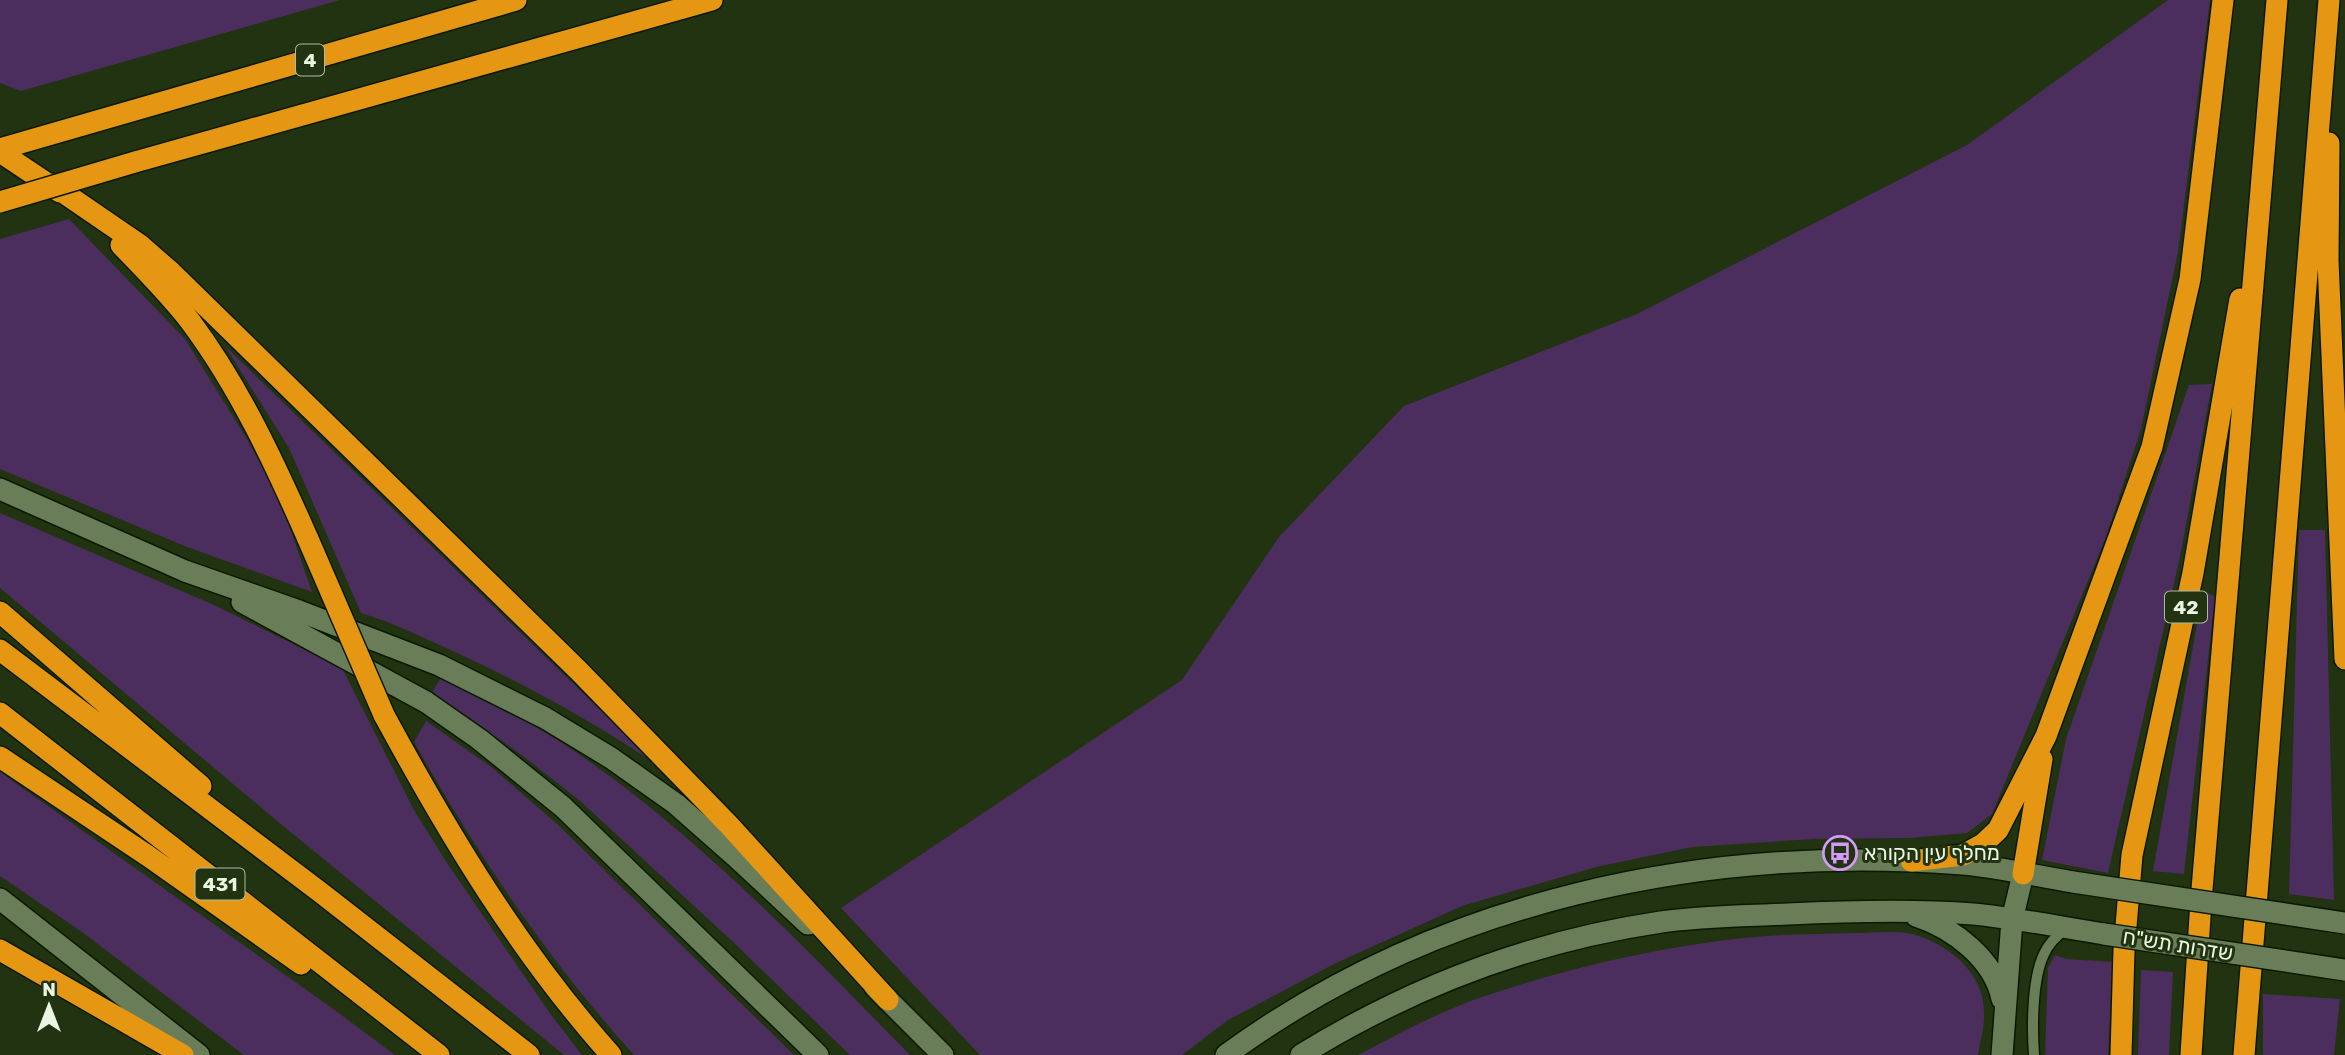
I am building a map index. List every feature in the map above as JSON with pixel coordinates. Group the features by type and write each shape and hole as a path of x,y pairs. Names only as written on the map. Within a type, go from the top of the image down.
{"highway":[{"name":"4","path":"0,150 516,0"},
{"path":"0,202 712,0"},
{"path":"1911,861 1963,855 1983,844 1998,830 2046,736 2152,447 2190,279 2223,0"},
{"name":"42","path":"2121,1055 2124,950 2132,855 2193,573 2263,159 2277,0"},
{"path":"2330,0 2328,261 2345,659"},
{"path":"2244,1055 2330,0"},
{"path":"0,150 140,245 171,272 578,670 729,825 888,1000"},
{"path":"2192,1055 2202,901 2263,159"},
{"path":"51,184 104,229 171,298 190,321 231,383 286,488 384,715 417,776 495,902 551,984 611,1055"},
{"path":"0,612 320,892"},
{"name":"431","path":"0,650 320,892 529,1055"},
{"name":"431","path":"0,713 439,1055"},
{"path":"2022,874 2046,736"},
{"path":"0,757 159,864 430,1055"},
{"path":"0,950 183,1055"}],"main road":[{"path":"0,489 185,571 439,665 545,718 611,758 676,804 735,856 943,1055"},
{"path":"185,571 426,702 479,739 563,807 818,1055"},
{"path":"1226,1055 1282,1016 1336,985 1389,957 1469,924 1540,902 1626,883 1764,863 1911,861 1967,865 2345,923"},
{"path":"2002,1055 2012,920 2022,874"},
{"path":"0,899 199,1055"},
{"path":"1900,911 1930,920 1983,960 1994,974 2000,988 2004,1012"},
{"name":"שדרות תש\"ח","path":"1301,1055 1347,1027 1482,965 1548,946 1661,922 1707,917 1900,911 1975,914 2345,970"}],"lane":[{"path":"2034,1055 2037,975 2048,947 2054,938 2067,928"}],"shaded area":[{"path":"0,0 340,0 21,91 0,83"},
{"path":"2168,0 2210,0 2178,252 2141,429 2106,537 1992,814 1967,833 1692,847 1596,867 1462,906 1336,963 1228,1020 1182,1055 980,1055 841,908 1182,680 1279,537 1404,406 1637,314 1967,145"},
{"path":"69,219 185,339 250,444 281,502 312,592 187,547 0,469 0,239"},
{"path":"225,346 656,764 583,718 507,677 409,631 361,613 289,448"},
{"path":"2212,384 2180,557 2108,873 2042,860 2066,739 2189,385"},
{"path":"0,513 214,605 342,668 414,810 549,1012 582,1055 564,1055 282,825 0,588"},
{"path":"2299,530 2325,530 2334,900 2289,894"},
{"path":"2203,590 2215,597 2184,874 2153,871"},
{"path":"441,677 564,744 669,823 752,897 910,1055 850,1055 732,941 579,800 519,753 432,693"},
{"path":"426,721 490,766 556,823 794,1055 634,1055 543,944 463,825 414,742"},
{"path":"0,772 395,1055 244,1055 82,932 0,876"},
{"path":"1890,932 1912,934 1938,945 1971,972 1978,984 1984,1012 1978,1055 1358,1055 1422,1022 1471,1001 1590,965 1732,939"},
{"path":"2055,955 2066,959 2113,962 2108,1055 2045,1055 2048,968"},
{"path":"2141,970 2173,972 2169,1055 2138,1055"},
{"path":"2263,994 2340,999 2334,1055 2263,1055"}],"place":[{"name":"מחלף עין הקורא","path":"1840,853"}]}
